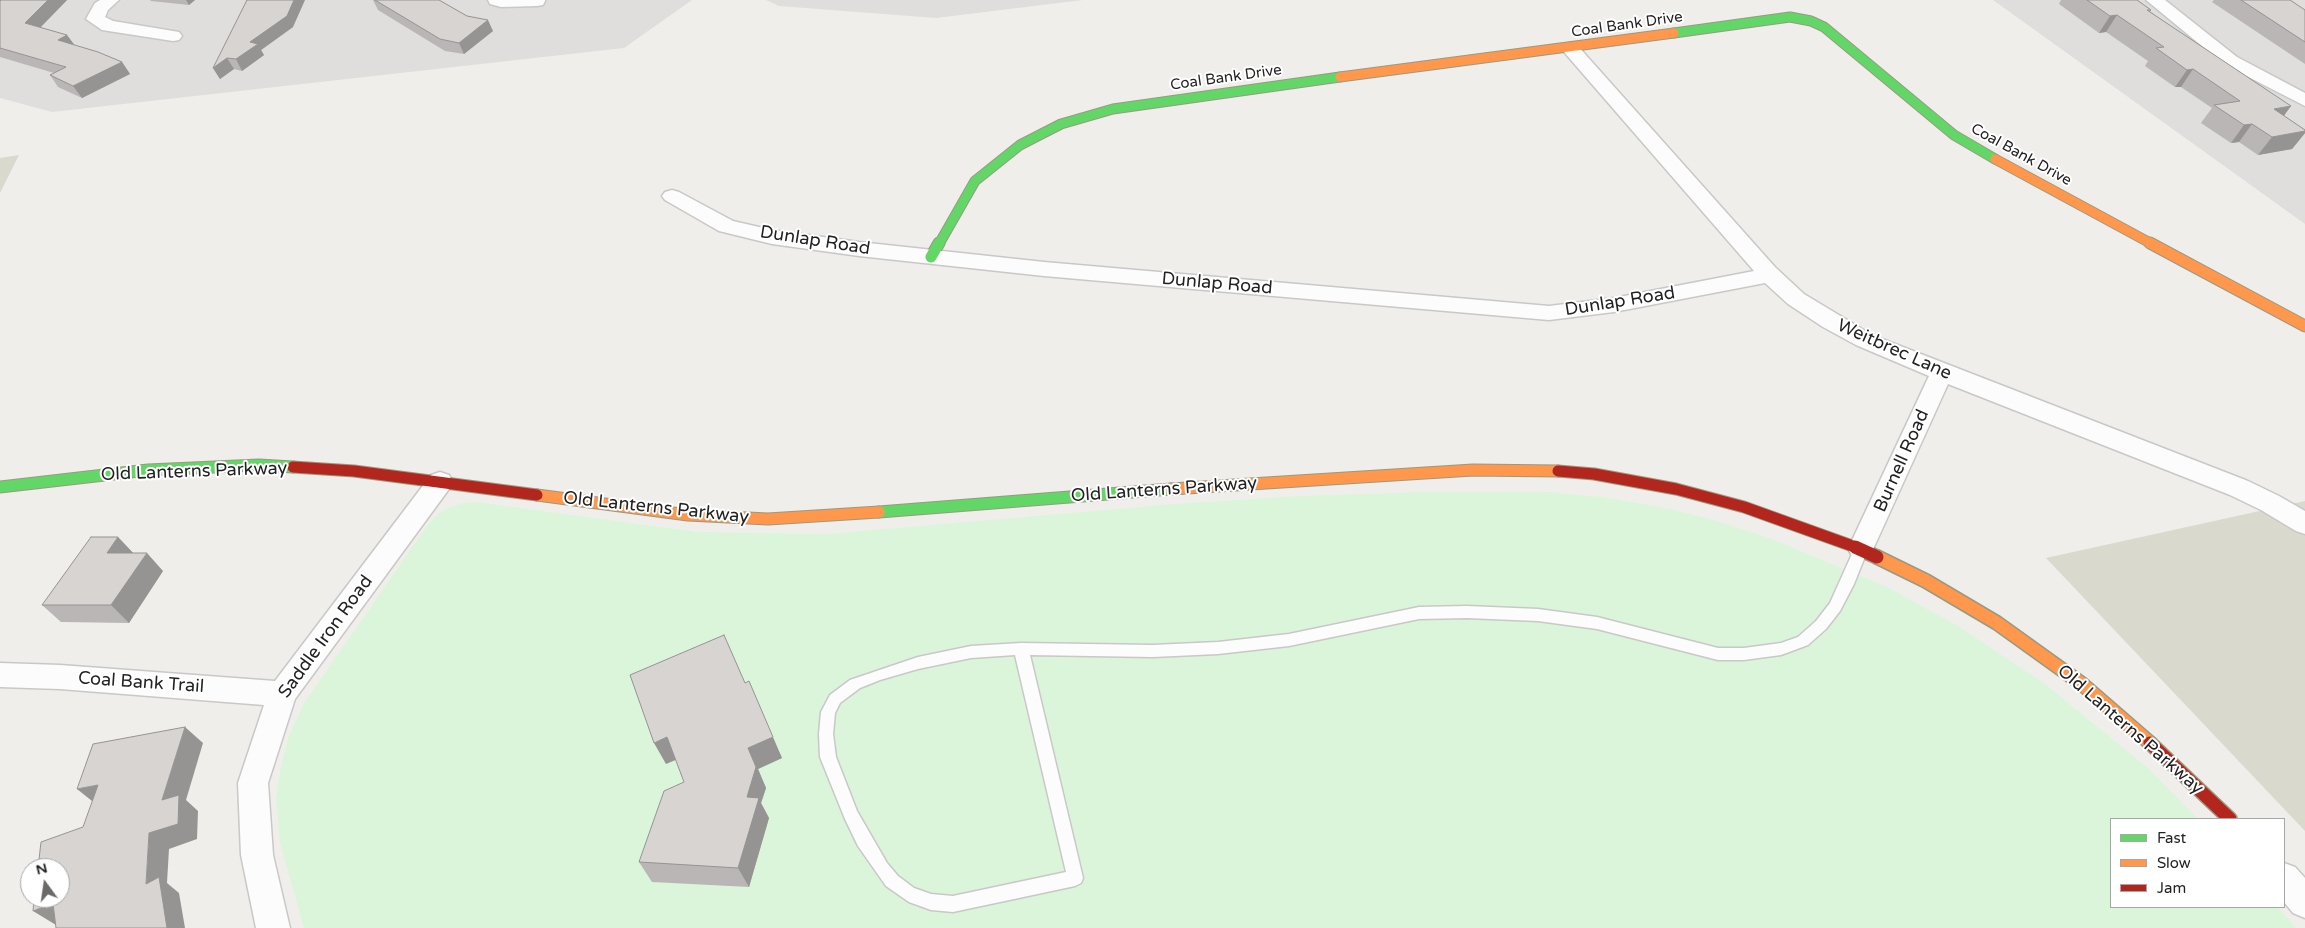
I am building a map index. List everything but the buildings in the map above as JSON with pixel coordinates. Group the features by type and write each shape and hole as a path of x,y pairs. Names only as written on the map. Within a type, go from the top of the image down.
{"street":[{"path":"111,0 101,7 96,19 108,26 173,36"},
{"path":"496,0 501,2 537,1"},
{"path":"2154,0 2231,61 2305,100"},
{"name":"Coal Bank Drive","path":"931,257 976,181 1020,144 1061,124 1113,109 1790,17 1811,21 1824,27 1954,135 1976,149 2305,326"},
{"name":"Weitbrec Lane","path":"1570,48 1769,275 1796,299 1831,322 1864,340 1942,372 2239,488 2270,503 2305,524"},
{"name":"Dunlap Road","path":"672,196 726,226 772,237 931,257 1355,297 1549,313 1614,306 1769,275"},
{"name":"Burnell Road","path":"1861,549 1942,372"},
{"name":"Old Lanterns Parkway","path":"0,487 148,470 258,465 354,471 688,515 768,519 872,513 1278,481 1473,470 1538,469 1594,474 1676,488 1744,507 1861,549 1926,580 1989,619 2082,684 2155,747 2229,818"},
{"name":"Saddle Iron Road","path":"273,928 257,854 253,782 282,694 440,482"},
{"name":"Coal Bank Trail","path":"0,675 60,677 282,694"},
{"path":"2285,879 2305,902"}],"lane":[{"path":"1021,649 1074,878 953,904 930,902 909,894 892,881 881,868 850,814 828,757 826,734 828,712 835,699 855,684 878,674 971,652 1021,649 1153,651 1218,648 1289,640 1419,613 1467,612 1538,615 1588,622 1718,654 1744,654 1788,646 1803,641 1821,625 1835,607 1848,584 1861,549"}],"shaded area":[{"path":"0,0 692,0 624,48 52,112 0,98"},
{"path":"766,0 1083,0 936,18 779,6"},
{"path":"1993,0 2305,0 2305,224"},
{"path":"19,155 0,193 0,158"},
{"path":"2305,501 2305,831 2046,558"}],"green space":[{"path":"1423,492 1547,492 1602,497 1661,507 1710,519 1769,538 1889,588 1958,626 2045,684 2148,768 2197,818 2110,818 2110,908 2279,908 2296,928 304,928 280,843 276,799 281,766 289,736 304,703 427,526 438,514 448,508 463,503 476,502 697,532 827,534 1175,504 1301,496"}],"traffic: fast":[{"path":"1674,33 1790,17 1811,21 1824,27 1954,135 1995,159"},
{"path":"931,257 975,181 1020,145 1061,124 1113,109 1340,77"},
{"path":"0,487 148,470 259,465 293,467"},
{"path":"879,512 1171,489"}],"traffic: slow":[{"path":"1340,77 1674,33"},
{"path":"1995,159 2305,326"},
{"path":"1171,489 1473,470 1558,471"},
{"path":"537,495 688,515 768,519 879,512"},
{"path":"1877,557 1926,581 1997,623 2082,684 2150,743"}],"traffic: jam":[{"path":"293,467 354,471 537,495"},
{"path":"1558,471 1594,474 1676,489 1744,507 1861,549 1877,557"},
{"path":"2150,743 2229,818"}]}
